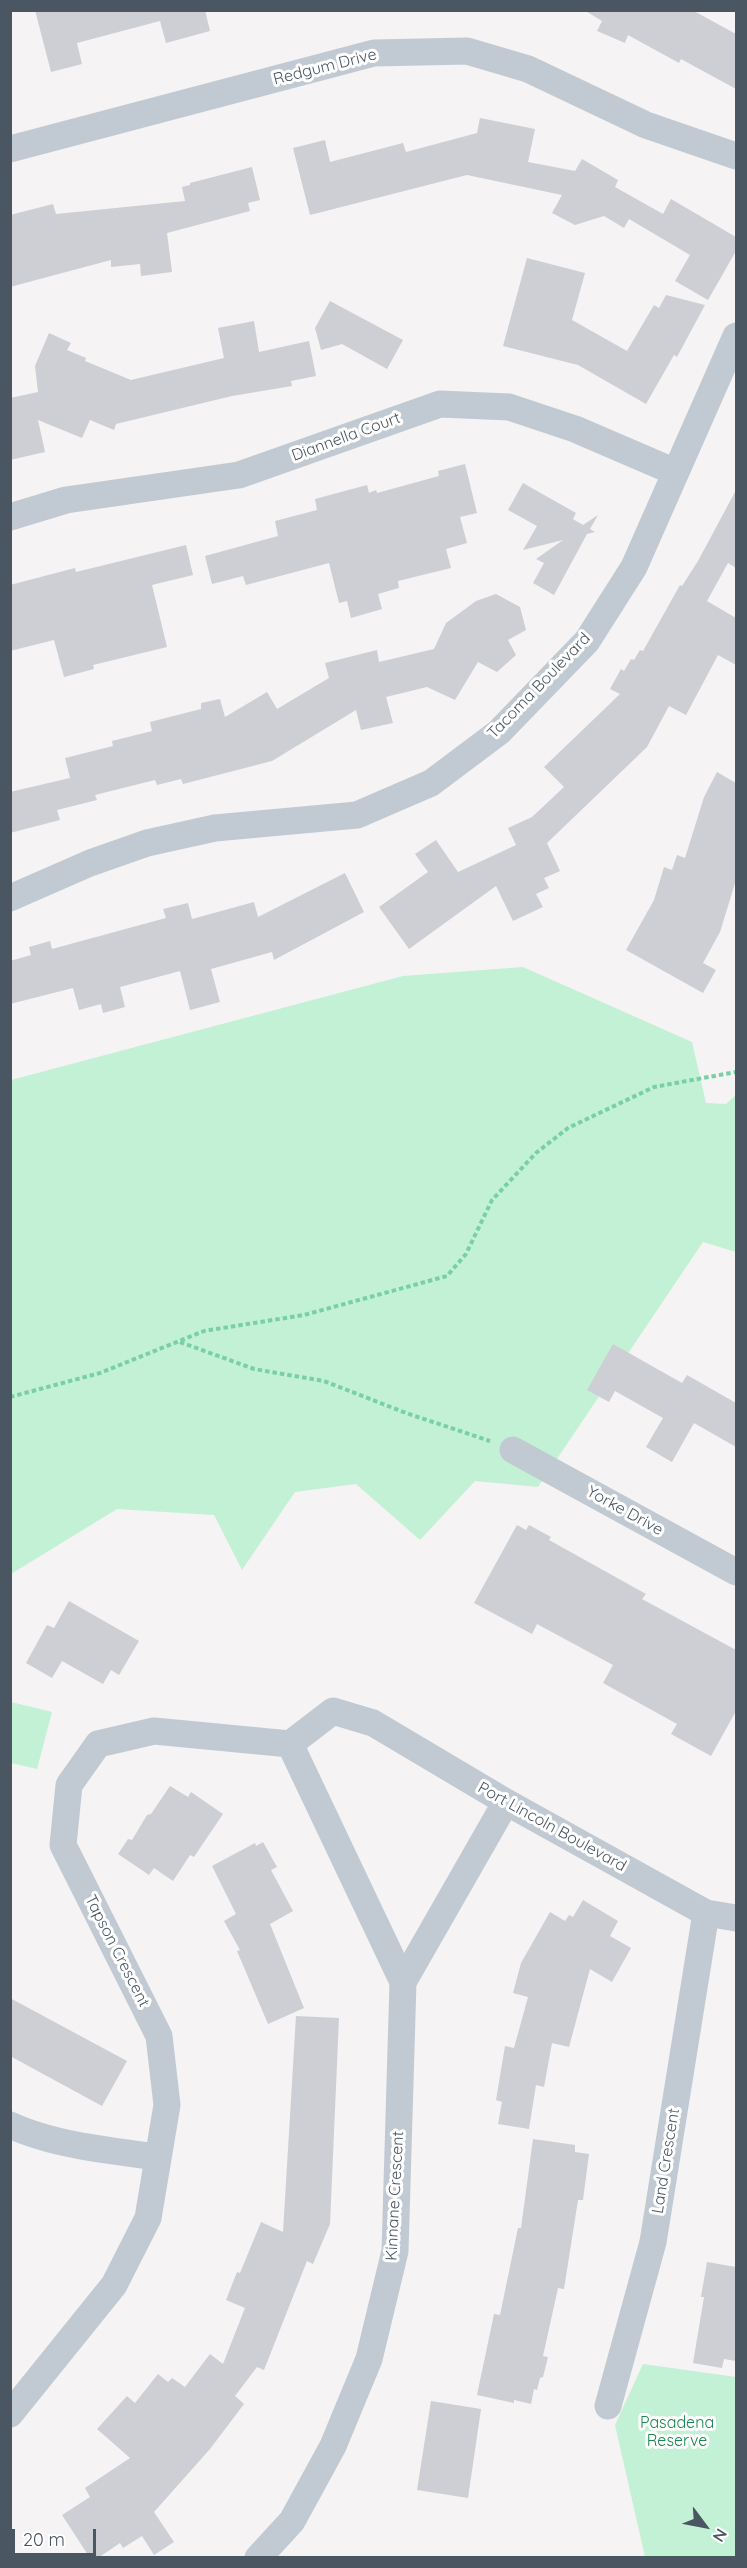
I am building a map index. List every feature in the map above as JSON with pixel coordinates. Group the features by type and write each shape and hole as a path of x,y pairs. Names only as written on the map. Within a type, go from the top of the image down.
{"street":[{"name":"Redgum Drive","path":"10,149 374,53 467,51 528,69 645,125 736,156"},
{"name":"Tacoma Boulevard","path":"10,898 90,863 147,843 215,828 357,815 431,783 499,732 587,641 634,567 736,336"},
{"name":"Diannella Court","path":"10,517 66,500 239,475 440,404 509,407 576,429 675,472"},
{"name":"Yorke Drive","path":"513,1450 736,1572"},
{"name":"Port Lincoln Boulevard","path":"290,1744 333,1711 373,1724 506,1802 706,1913 736,1918"},
{"name":"Tapson Crescent","path":"10,2414 114,2285 148,2218 167,2105 159,2036 63,1845 69,1785 98,1744 154,1731 290,1744"},
{"name":"Kinnane Crescent","path":"258,2558 292,2521 333,2446 369,2359 395,2251 404,1982 290,1744"},
{"name":"Kinnane Crescent","path":"404,1982 506,1802"},
{"name":"Land Crescent","path":"608,2406 653,2242 706,1913"},
{"path":"10,2125 29,2134 158,2157"}],"path":[{"path":"10,1397 100,1373 204,1331 304,1315 447,1276 466,1254 492,1200 536,1153 568,1128 654,1087 736,1072"},
{"path":"180,1341 254,1369 324,1381 513,1450"}],"green space":[{"path":"523,967 692,1042 706,1103 726,1104 736,1095 736,1252 703,1242 538,1487 475,1481 420,1540 356,1484 295,1492 242,1570 214,1515 117,1509 11,1574 11,1080 403,976"},
{"path":"11,1702 52,1712 37,1769 11,1763"},
{"name":"Pasadena Reserve","path":"643,2364 736,2377 736,2557 645,2557 615,2425"}],"building":[{"path":"35,10 205,10 210,31 166,43 160,21 77,43 82,64 51,72"},
{"path":"584,10 692,10 736,34 736,89 681,59 679,63 628,35 625,43 597,31 602,21"},
{"path":"480,118 535,129 528,162 575,171 582,159 618,180 615,187 663,214 671,199 736,237 736,251 708,300 675,281 690,255 629,219 624,228 604,216 575,225 552,213 562,195 467,175 310,215 293,148 325,140 330,162 403,143 406,152 477,133"},
{"path":"252,167 260,200 248,203 250,211 167,233 172,272 141,276 140,264 111,267 111,260 10,287 10,215 53,204 56,214 185,201 182,187"},
{"path":"527,258 585,273 572,320 627,351 654,305 659,308 666,295 705,305 677,357 674,355 646,404 578,365 503,346"},
{"path":"330,301 403,340 387,369 342,344 321,350 315,328"},
{"path":"254,321 259,352 309,341 316,376 291,381 292,386 232,396 116,424 114,430 90,420 82,438 38,420 45,452 10,460 10,398 38,392 35,366 49,333 71,343 67,350 86,358 85,361 131,380 224,358 218,328"},
{"path":"465,464 477,513 460,517 467,543 446,549 451,568 398,581 399,588 378,594 382,609 351,618 347,601 339,603 329,563 246,585 243,576 212,584 205,556 278,536 275,521 317,510 315,499 367,485 369,493 376,490 377,493 439,476 438,471"},
{"path":"523,483 576,513 573,519 583,525 598,515 590,529 595,532 587,534 554,595 533,583 544,563 536,559 563,540 523,550 537,526 508,510"},
{"path":"736,490 736,568 728,563 707,601 736,618 736,665 718,655 686,715 669,706 647,747 547,843 560,871 544,878 549,888 536,894 543,907 513,921 496,886 409,949 379,907 428,872 415,854 436,840 458,872 516,845 508,828 532,817 564,787 544,767 620,694 610,689 621,669 624,671 631,659 634,660 640,650 643,651 680,585 682,586 698,561"},
{"path":"186,545 193,575 152,585 167,647 93,665 94,669 64,677 54,640 10,651 10,585 75,568 76,572"},
{"path":"496,594 520,607 526,630 508,640 516,655 497,672 478,662 455,700 427,687 386,697 393,723 361,730 356,710 272,761 183,784 181,779 157,785 155,780 95,795 97,800 57,810 60,820 10,833 10,792 70,778 65,758 113,746 112,741 152,731 150,722 201,709 201,703 220,699 225,717 267,692 277,709 329,678 325,663 377,650 379,662 434,649 446,623 476,601"},
{"path":"717,772 736,783 736,880 720,932 703,963 716,970 703,993 626,950 654,900 664,867 672,870 677,855 685,858 704,797"},
{"path":"345,873 364,912 274,960 272,952 211,969 220,1002 190,1010 180,971 120,987 125,1007 103,1013 101,1004 79,1010 73,988 10,1004 10,961 31,955 29,947 50,941 52,949 166,918 163,909 188,903 192,919 254,902 258,917"},
{"path":"613,1344 682,1383 687,1375 736,1403 736,1447 694,1423 672,1462 646,1447 663,1418 615,1391 609,1402 587,1390"},
{"path":"517,1525 526,1530 529,1525 551,1537 549,1540 646,1594 642,1599 736,1650 736,1711 711,1756 671,1734 677,1724 603,1683 613,1665 537,1624 532,1634 474,1603"},
{"path":"69,1601 139,1641 119,1675 111,1670 103,1684 62,1661 52,1678 26,1663 47,1625 54,1628"},
{"path":"170,1786 188,1797 191,1792 223,1814 194,1857 190,1855 173,1881 154,1868 149,1875 118,1854 128,1839 132,1840 147,1815 151,1814"},
{"path":"263,1842 277,1867 271,1870 293,1911 270,1924 304,2008 268,2024 237,1951 240,1950 224,1921 236,1914 212,1866 255,1843 256,1846"},
{"path":"583,1900 618,1921 610,1936 631,1948 612,1982 590,1969 569,2047 552,2043 544,2087 536,2085 529,2129 498,2124 502,2102 496,2100 505,2046 514,2048 528,1997 513,1993 521,1963 550,1912 565,1921 569,1915 573,1917"},
{"path":"10,1998 127,2061 102,2106 10,2056"},
{"path":"296,2016 339,2018 330,2224 313,2264 307,2261 264,2370 257,2367 235,2396 244,2404 210,2449 154,2512 174,2542 154,2555 142,2536 123,2548 120,2543 98,2558 90,2558 62,2515 90,2497 85,2488 130,2458 97,2429 127,2396 135,2403 158,2374 168,2382 172,2378 185,2387 210,2354 223,2364 245,2308 226,2300 237,2272 240,2273 261,2222 283,2232"},
{"path":"533,2139 575,2145 575,2152 589,2154 583,2200 578,2200 564,2289 558,2288 543,2356 548,2357 543,2377 540,2378 537,2390 534,2389 531,2404 514,2400 514,2403 477,2395 494,2314 500,2315 518,2228 521,2228"},
{"path":"707,2262 736,2267 736,2361 724,2359 722,2368 693,2363 704,2297 701,2297"},
{"path":"431,2401 481,2409 468,2498 417,2490"}]}
